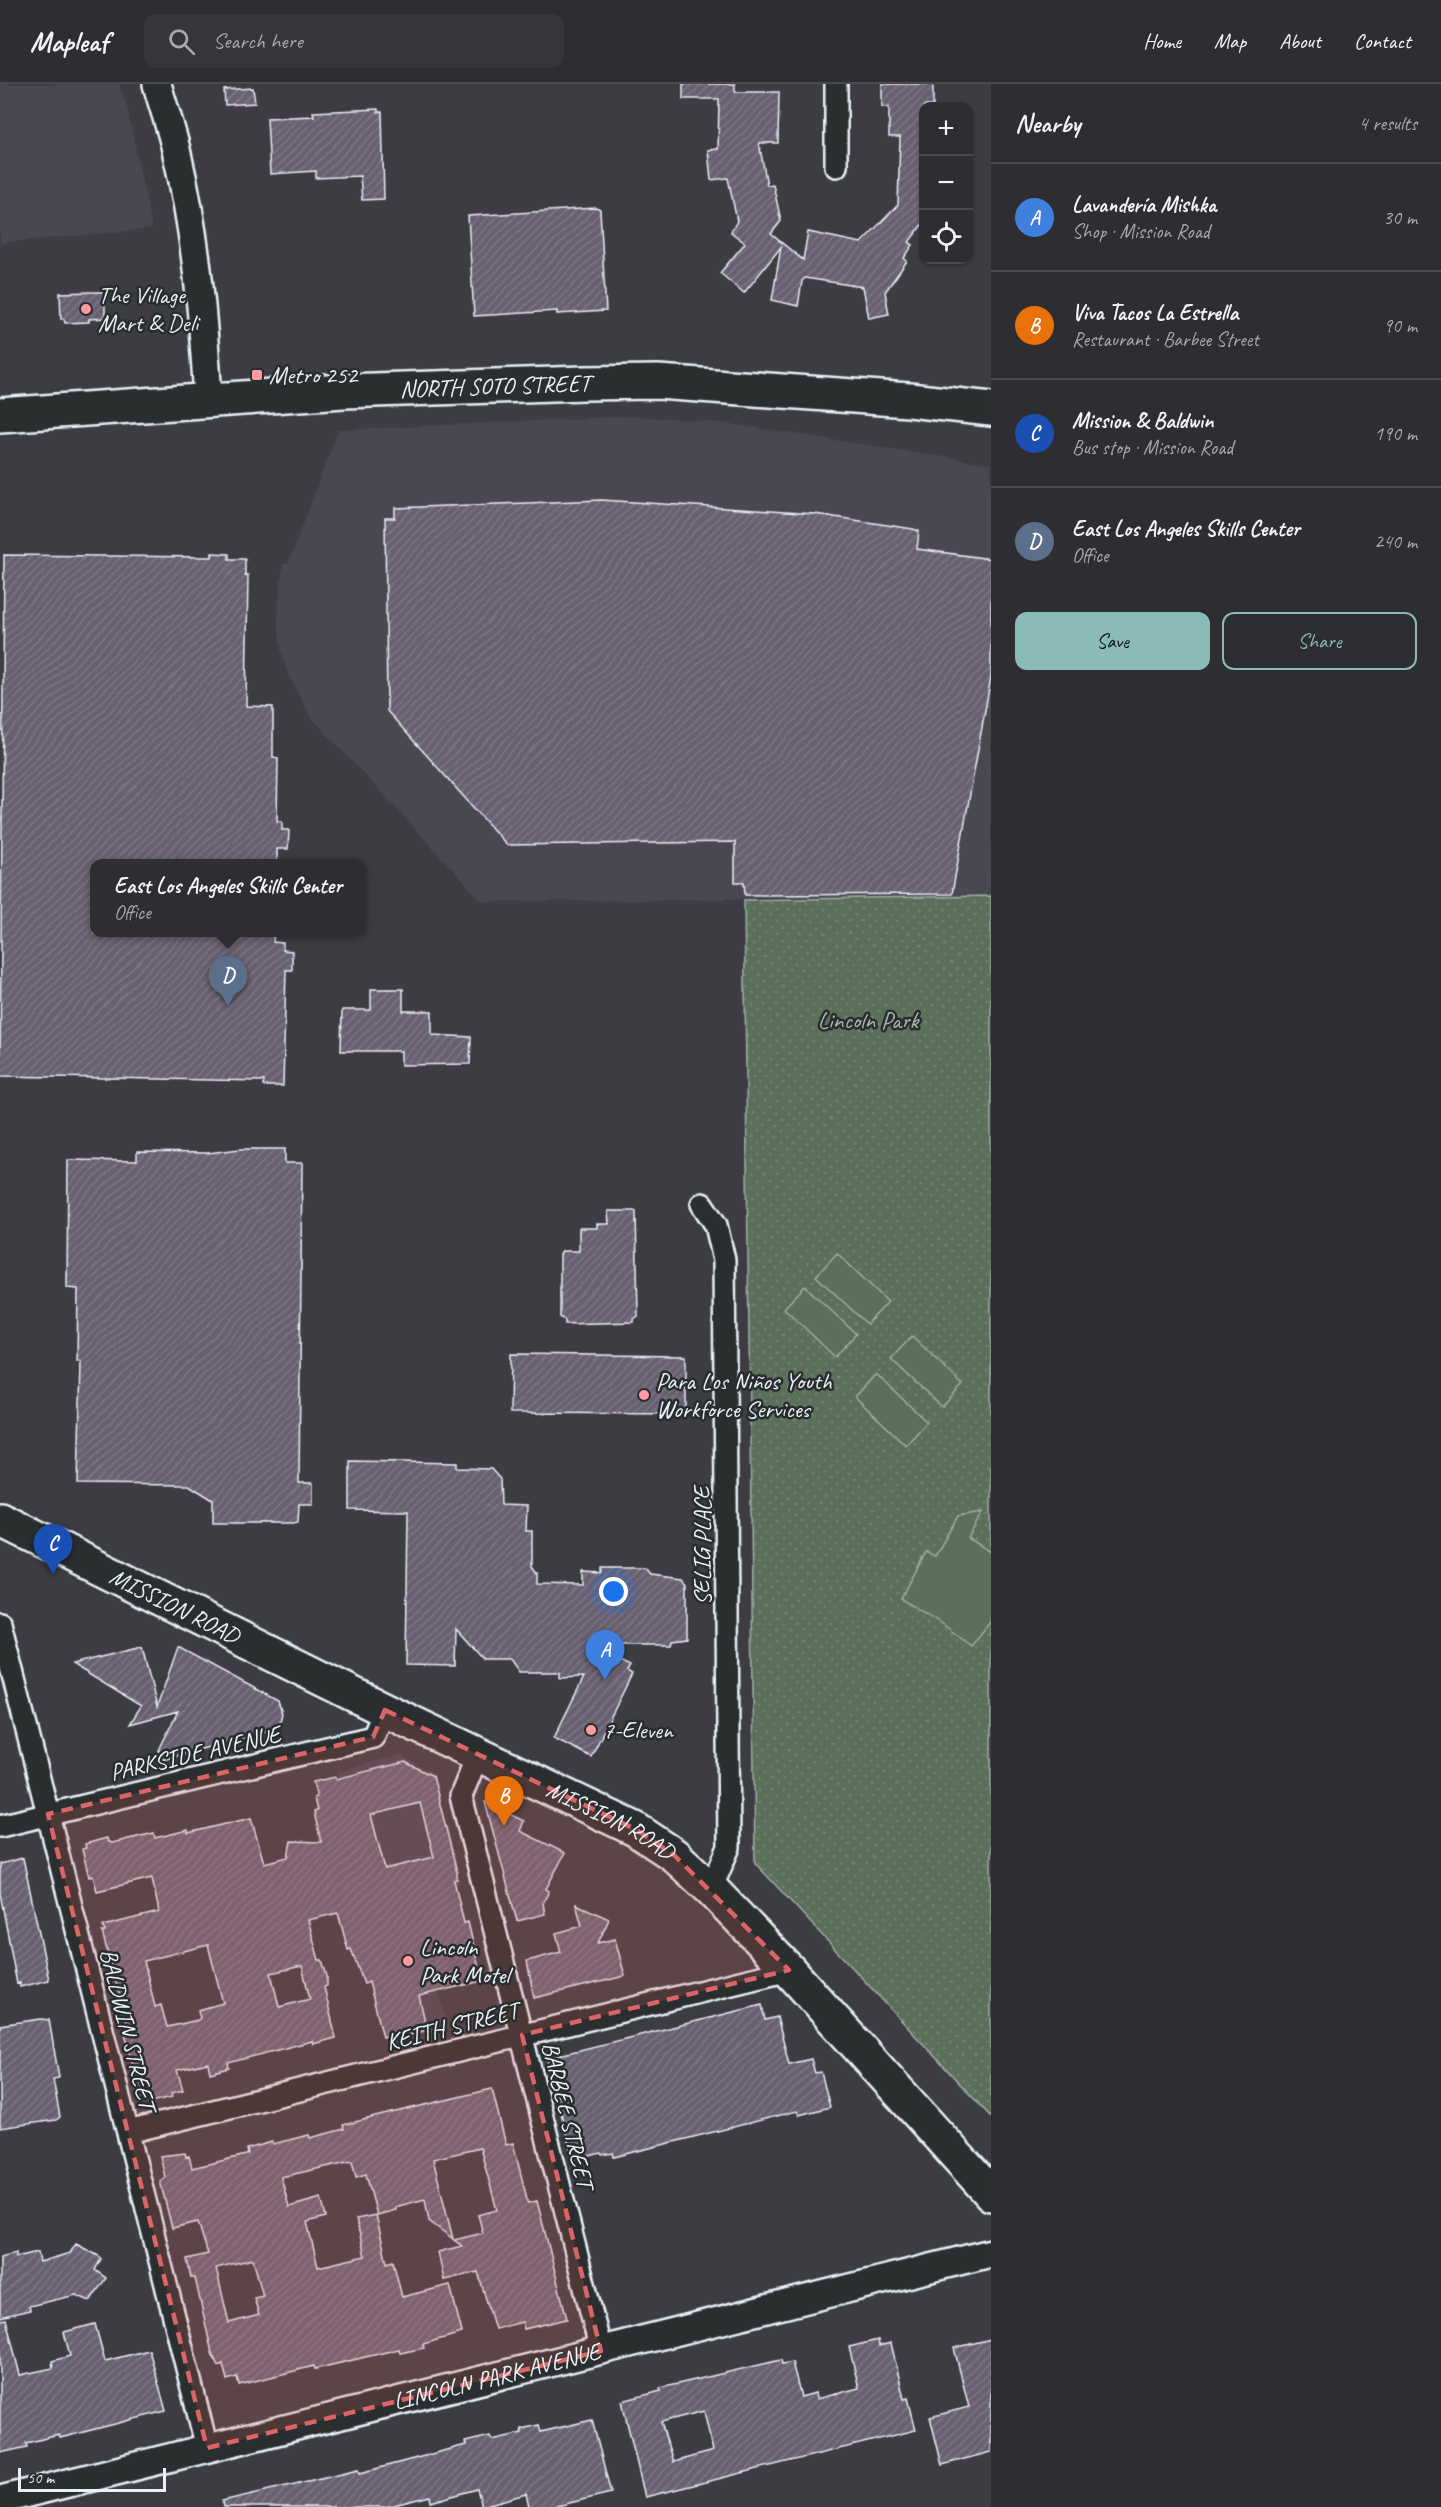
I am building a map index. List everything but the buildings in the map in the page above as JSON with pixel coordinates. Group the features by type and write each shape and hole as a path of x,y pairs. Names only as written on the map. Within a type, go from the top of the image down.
{"main road":[{"name":"NORTH SOTO STREET","path":"0,415 355,390 658,382 909,400 991,409"},
{"name":"MISSION ROAD","path":"0,1519 385,1710 635,1829 674,1855 711,1889 789,1970 991,2194"}],"street":[{"path":"156,84 177,153 192,228 208,399"},
{"path":"836,84 836,166"},
{"name":"SELIG PLACE","path":"702,1204 716,1225 724,1260 729,1847 711,1889"},
{"name":"BALDWIN STREET","path":"0,1623 207,2448"},
{"name":"PARKSIDE AVENUE","path":"0,1826 373,1737 385,1710"},
{"name":"BARBEE STREET","path":"478,1754 461,1796 601,2351"},
{"name":"KEITH STREET","path":"128,2132 789,1970"},
{"name":"LINCOLN PARK AVENUE","path":"0,2500 991,2253"}],"highlighted area":[{"path":"385,1710 635,1829 674,1855 789,1970 522,2035 601,2351 207,2448 48,1814 373,1737"}],"shaded area":[{"path":"0,84 119,84 127,107 152,229 0,243"},
{"path":"635,416 724,423 991,464 991,896 483,902 310,716 288,675 281,650 278,623 279,596 283,564 288,564 338,430"},
{"name":"Lincoln Park Motel","path":"400,1755 433,1773 461,1883 414,1895 448,2027 405,2038 337,1771"}],"green space":[{"name":"Lincoln Park","path":"991,896 991,2117 755,1863 744,900"},
{"path":"837,1253 888,1302 867,1324 816,1276"},
{"path":"805,1286 856,1334 835,1357 784,1308"},
{"path":"912,1336 963,1385 942,1407 891,1359"},
{"path":"876,1374 927,1422 906,1445 855,1397"},
{"path":"983,1512 968,1538 991,1552 991,1621 971,1646 940,1622 901,1599 926,1552 935,1556 958,1516"}],"place":[{"name":"The Village Mart & Deli","path":"86,309"},
{"name":"Metro 252","path":"257,375"},
{"name":"East Los Angeles Skills Center","path":"228,1006"},
{"name":"Para Los Niños Youth Workforce Services","path":"644,1395"},
{"name":"Mission & Baldwin","path":"53,1574"},
{"name":"Lavandería Mishka","path":"605,1680"},
{"name":"7-Eleven","path":"591,1730"},
{"name":"Viva Tacos La Estrella","path":"504,1826"},
{"name":"Lincoln Park Motel","path":"408,1961"}]}
